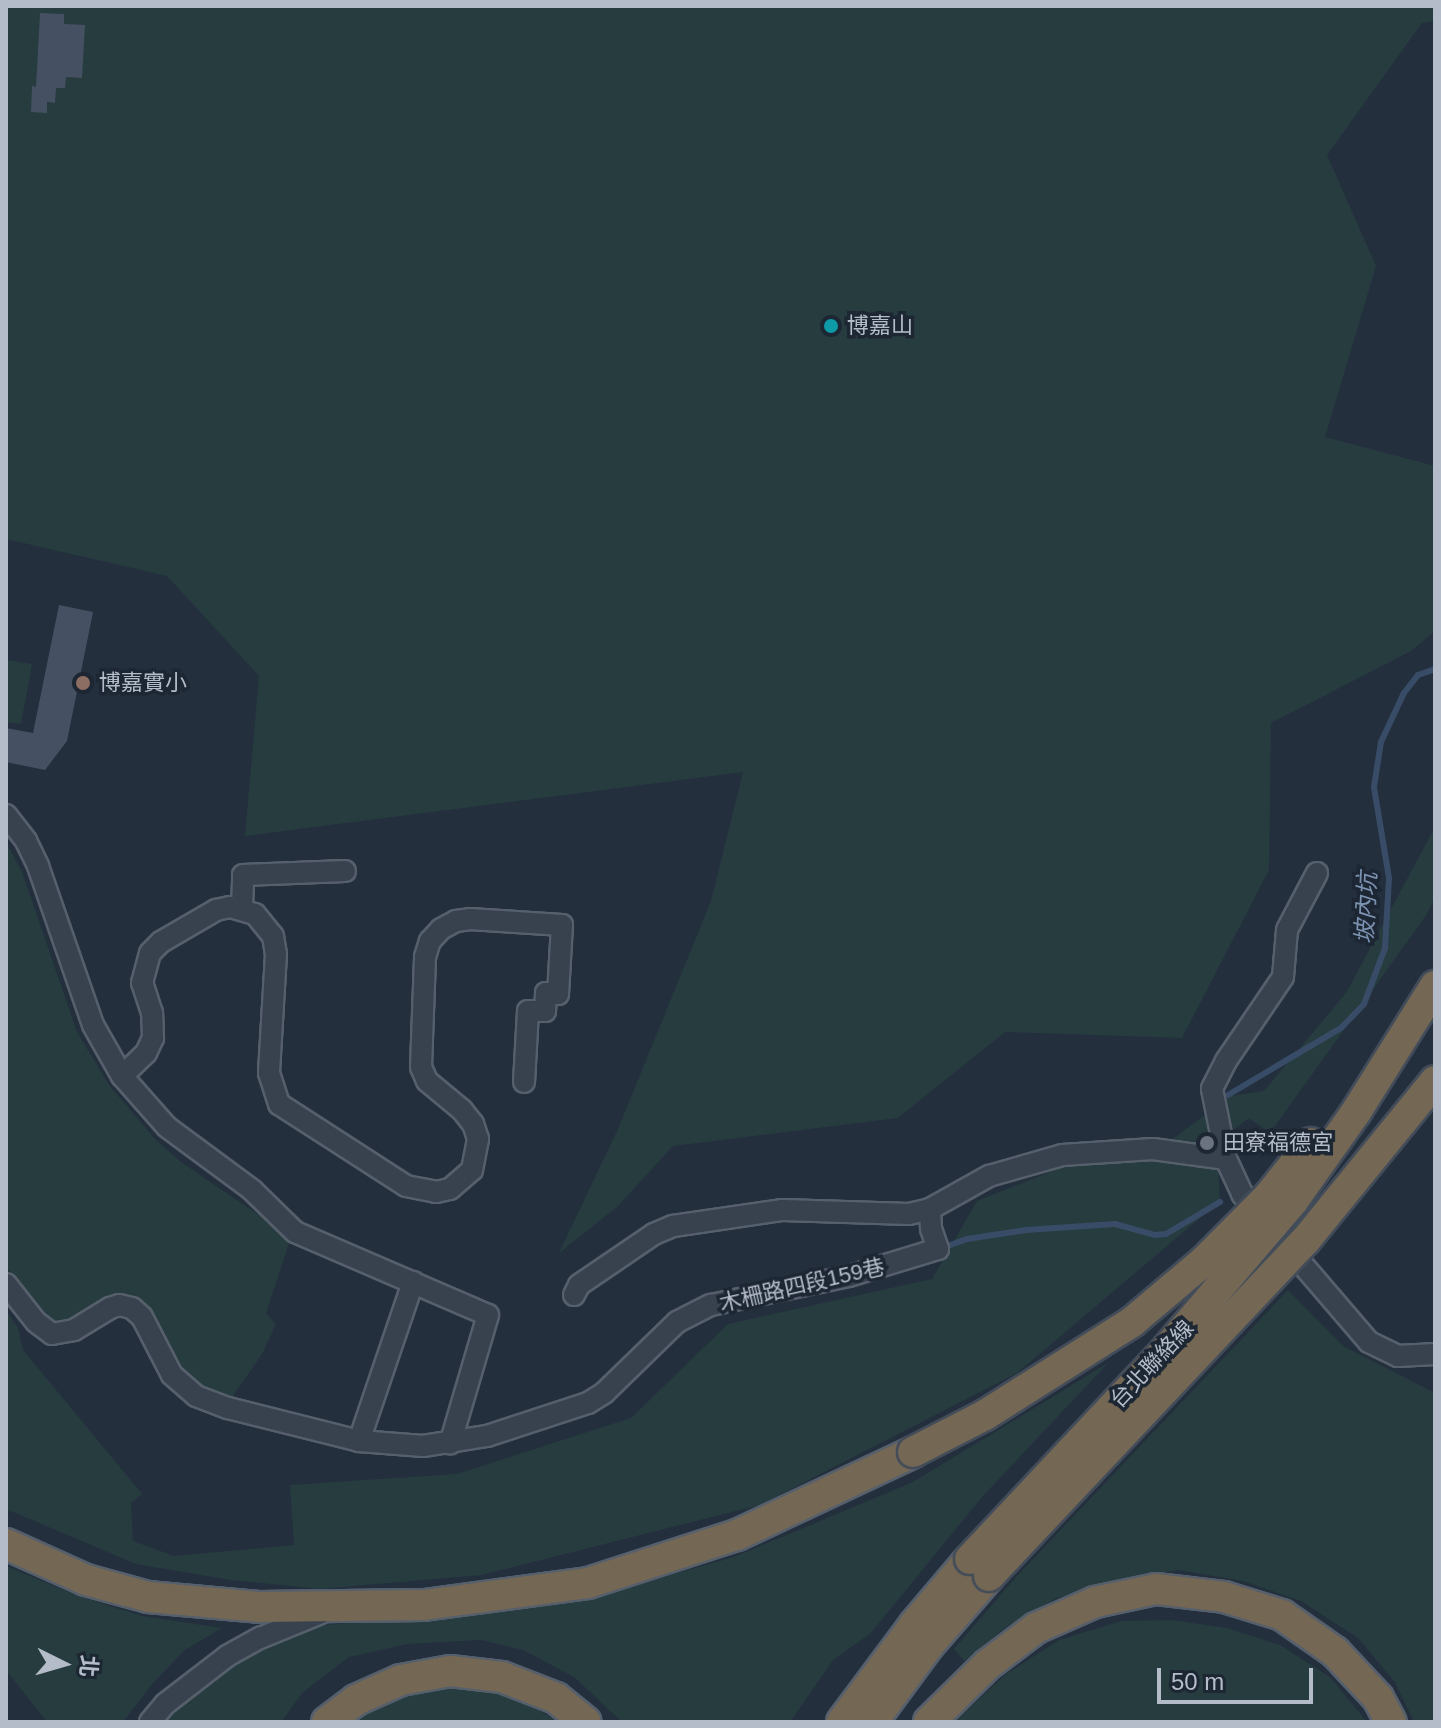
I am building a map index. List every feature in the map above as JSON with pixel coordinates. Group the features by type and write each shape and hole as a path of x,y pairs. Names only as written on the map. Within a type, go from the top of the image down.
{"highway":[{"path":"6,1544 86,1580 148,1597 259,1607 336,1608 424,1605 588,1583 737,1535 985,1415 1058,1372 1132,1322 1203,1262 1268,1197 1333,1116 1435,968"},
{"name":"台北聯絡線","path":"872,1722 928,1646 980,1567 1293,1201 1364,1100 1435,986"},
{"name":"台北聯絡線","path":"842,1722 915,1624 980,1567 1305,1241 1435,1081"},
{"path":"929,1722 987,1665 1036,1628 1095,1602 1156,1589 1224,1597 1282,1615 1335,1652 1378,1698 1391,1722"},
{"path":"327,1722 356,1700 401,1680 450,1671 502,1677 556,1698 586,1722"}],"street":[{"path":"6,815 26,841 93,1025 122,1076 167,1127 252,1190 295,1232 488,1315 450,1444"},
{"path":"242,909 243,875 345,871"},
{"path":"1317,873 1287,930 1283,977 1226,1061 1212,1089 1226,1159 1242,1194 1369,1342 1398,1356 1435,1354"},
{"path":"122,1076 146,1053 153,1038 152,1013 142,983 150,953 161,942 216,910 242,909 255,914 273,936 276,954 269,1073 279,1104 406,1186 436,1192 450,1189 472,1170 478,1139 473,1124 427,1081 421,1067 425,957 430,941 441,929 456,921 562,925 558,994 546,993 545,1011 528,1011 524,1082"},
{"path":"574,1295 579,1285 654,1234 673,1226 783,1210 909,1214 930,1209 989,1176 1062,1155 1153,1149 1226,1159"},
{"name":"木柵路四段159巷","path":"6,1284 36,1322 52,1334 74,1330 119,1305 132,1308 142,1317 172,1375 196,1396 254,1416 359,1441 423,1446 450,1444 487,1436 588,1403 604,1393 677,1322 711,1305 849,1276 938,1249 931,1229 930,1209"},
{"path":"359,1441 413,1282"},
{"path":"150,1722 165,1704 227,1656 283,1627 336,1608"}],"green space":[{"path":"6,6 1435,6 1435,21 1422,23 1327,155 1376,266 1325,437 1435,466 1435,631 1411,651 1271,723 1269,870 1182,1038 1005,1032 898,1118 673,1146 617,1207 559,1253 618,1129 711,901 743,772 245,836 259,676 167,576 6,539"},
{"path":"6,660 32,664 21,724 6,722"},
{"path":"1435,827 1435,897 1427,914 1270,1133 1249,1118 1217,1142 1220,1201 1017,1373 760,1505 481,1575 320,1589 231,1580 136,1564 6,1509 6,1310 18,1328 23,1350 142,1494 131,1503 133,1541 174,1556 294,1545 290,1485 457,1474 631,1418 728,1324 932,1279 977,1201 1057,1169 1158,1150 1230,1096 1264,1091 1346,993"},
{"path":"6,842 22,872 77,1032 109,1085 155,1139 181,1162 291,1237 266,1313 276,1324 262,1354 230,1400 198,1383 175,1363 133,1299 112,1297 63,1324 45,1317 6,1266"},
{"path":"1288,1290 1343,1346 1435,1393 1435,1722 1414,1722 1395,1682 1358,1638 1301,1601 1243,1581 1178,1570 1113,1581 1057,1598 1006,1627 964,1661 954,1649 1017,1576"},
{"path":"1108,1363 982,1497 870,1634 833,1660 790,1722 622,1722 574,1677 523,1650 481,1640 407,1644 349,1657 303,1692 281,1722 163,1722 208,1682 238,1661 319,1626 588,1598 734,1557 913,1482"},
{"path":"6,1566 81,1597 142,1616 222,1628 185,1650 152,1684 123,1722 47,1722 6,1670"},
{"path":"1172,1620 1227,1628 1280,1645 1330,1677 1367,1722 954,1722 1005,1675 1059,1640 1121,1621"},
{"path":"464,1684 514,1696 559,1722 344,1722 412,1688"}],"building":[{"path":"40,13 64,14 64,24 85,25 82,78 66,77 65,88 56,88 55,103 47,102 47,113 31,112 32,86 36,87"},
{"path":"59,605 93,612 67,741 45,770 6,762 6,728 33,733"}],"waterway":[{"name":"坡內坑","path":"1228,1095 1341,1028 1364,1004 1385,948 1389,878 1374,787 1381,742 1404,693 1418,675 1435,669"},
{"name":"坡內坑","path":"945,1247 967,1239 1026,1230 1115,1224 1155,1235 1166,1234 1220,1202"}],"place":[{"name":"博嘉山","path":"831,326"},
{"name":"博嘉實小","path":"83,683"},
{"name":"田寮福德宮","path":"1207,1143"}]}
